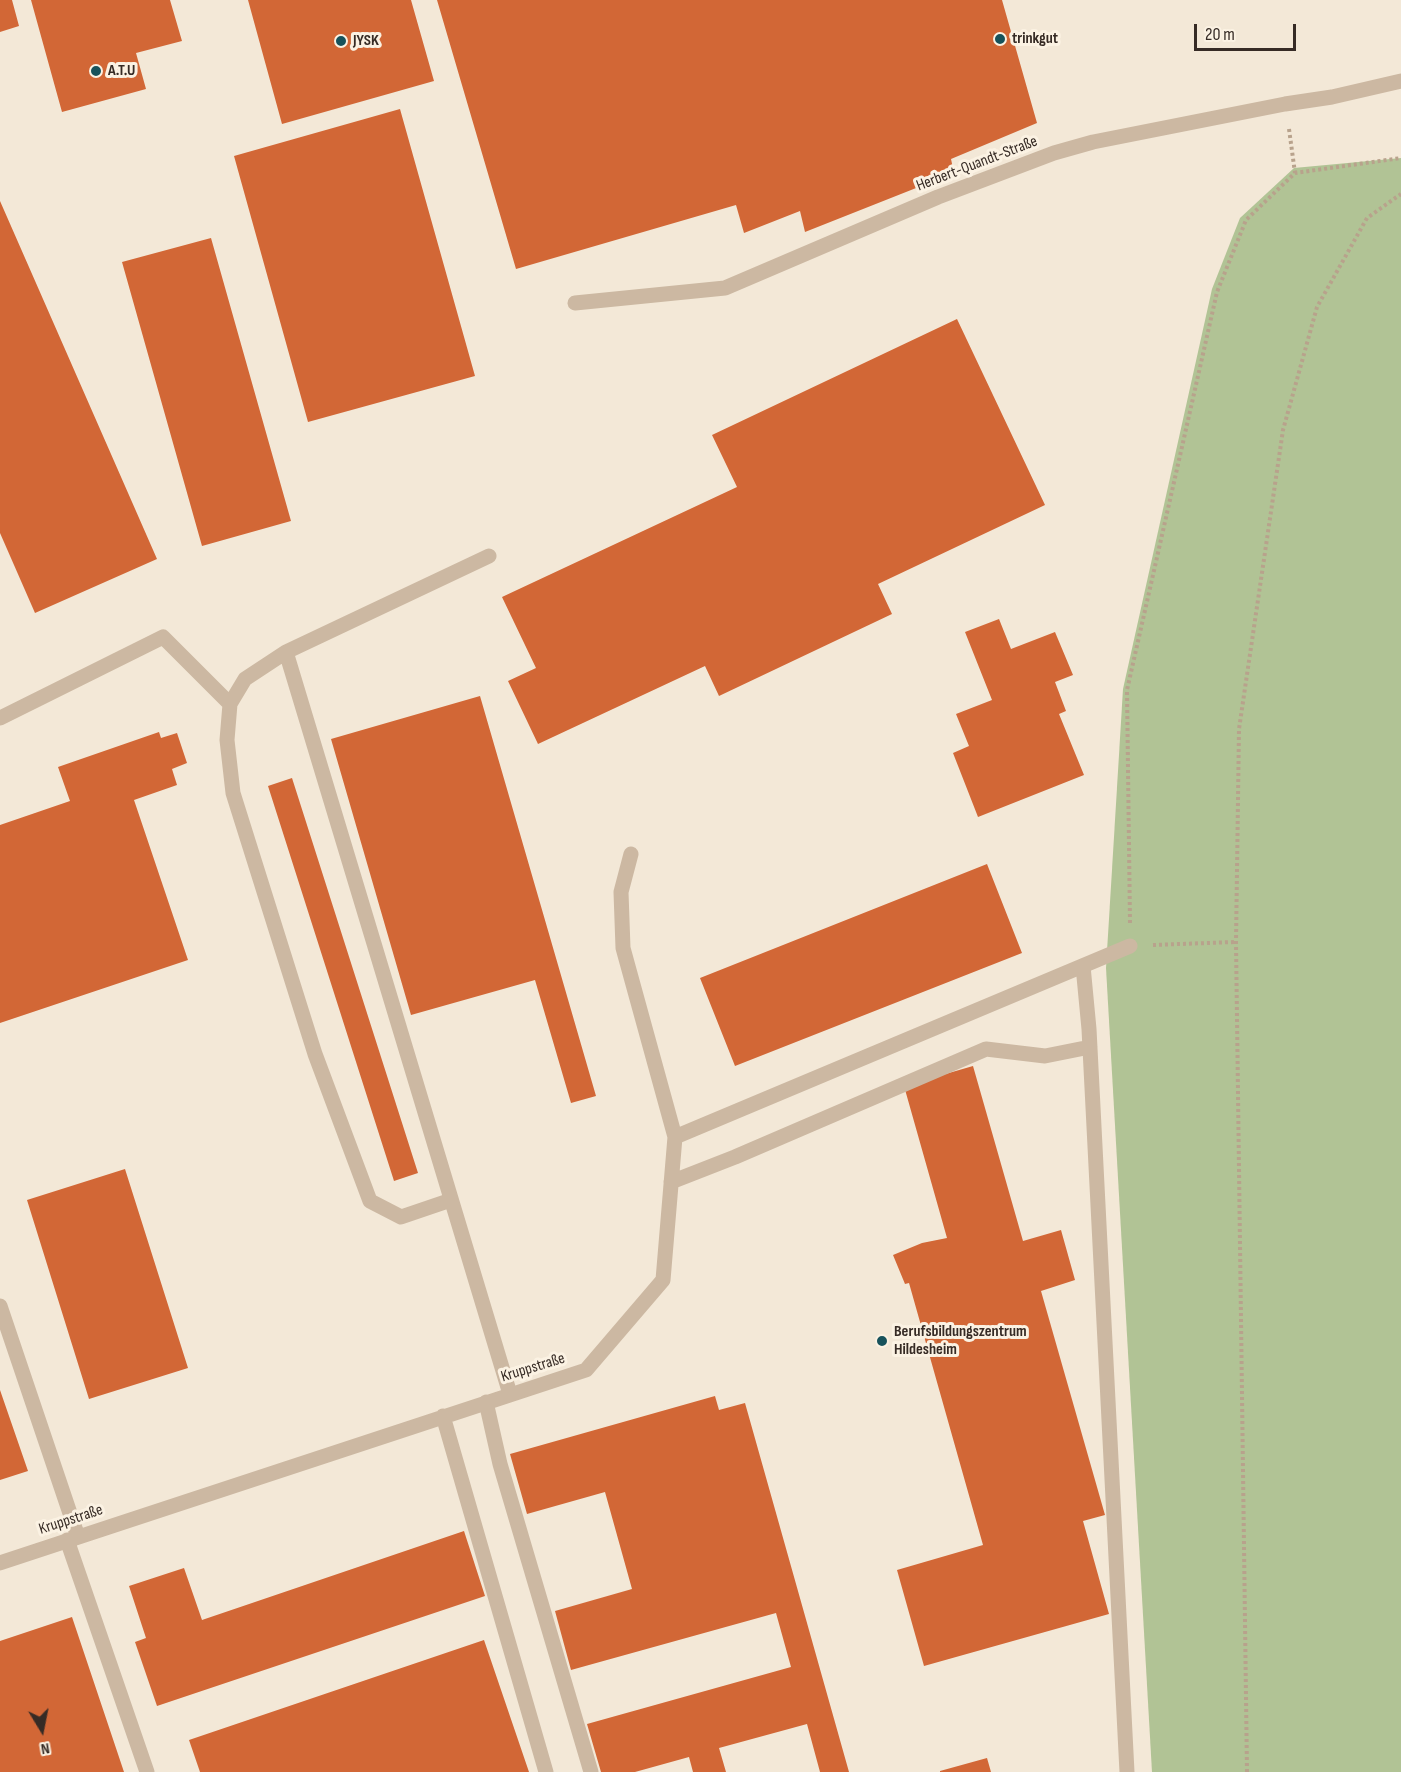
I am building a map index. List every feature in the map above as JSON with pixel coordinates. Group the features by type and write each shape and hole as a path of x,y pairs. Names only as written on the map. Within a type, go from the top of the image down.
{"street":[{"name":"Herbert-Quandt-Straße","path":"575,303 725,288 938,197 1054,153 1093,142 1285,104 1332,97 1401,81"},
{"path":"451,1200 401,1217 370,1201 315,1054 233,793 227,740 230,704 245,679 286,652 489,556"},
{"path":"0,718 163,638 230,704"},
{"path":"286,652 510,1394"},
{"name":"Kruppstraße","path":"0,1563 586,1370 663,1280 675,1137 623,948 621,892 631,854"},
{"path":"675,1137 1130,946"},
{"path":"1083,966 1090,1047 1127,1772"},
{"path":"671,1182 986,1049 1045,1056 1090,1047"},
{"path":"0,1306 147,1772"},
{"path":"486,1402 500,1464 591,1772"},
{"path":"443,1416 546,1772"}],"path":[{"path":"1285,104 1295,173"},
{"path":"1236,942 1130,946 1127,690 1217,292 1246,220 1295,173 1401,158"},
{"path":"1247,1772 1236,942 1239,729 1283,430 1317,308 1367,218 1401,194"}],"green space":[{"path":"1401,158 1401,1772 1152,1772 1106,968 1123,689 1212,289 1240,218 1294,168"}],"building":[{"path":"0,0 12,0 19,26 0,32"},
{"name":"A.T.U","path":"31,0 170,0 182,41 136,53 146,89 62,112"},
{"name":"JYSK","path":"248,0 411,0 434,81 282,124"},
{"path":"437,0 1002,0 1037,123 951,159 954,173 805,232 800,211 744,233 736,205 516,269"},
{"path":"400,109 475,376 308,422 234,156"},
{"path":"0,201 157,559 35,613 0,533"},
{"path":"211,238 291,521 202,546 122,262"},
{"path":"957,319 1045,505 878,584 892,614 719,696 705,666 538,744 508,681 536,668 502,597 737,487 712,435"},
{"path":"999,619 1011,649 1055,632 1073,675 1055,682 1066,711 1059,714 1084,775 978,817 953,753 969,746 956,714 992,700 965,632"},
{"path":"480,696 596,1096 571,1103 535,980 411,1015 331,739"},
{"path":"159,732 161,738 177,733 187,763 172,769 177,785 134,800 188,960 0,1023 0,825 70,801 58,767"},
{"path":"292,778 418,1173 394,1181 268,786"},
{"path":"987,864 1022,953 735,1066 700,978"},
{"path":"973,1066 1023,1241 1061,1230 1075,1280 1041,1291 1105,1515 1083,1521 1109,1614 924,1666 897,1570 983,1545 909,1283 905,1284 893,1255 922,1243 947,1238 904,1086"},
{"path":"125,1169 188,1368 89,1399 27,1200"},
{"path":"0,1390 28,1471 0,1480"},
{"path":"715,1396 719,1410 745,1403 849,1772 820,1772 807,1724 719,1748 726,1772 693,1772 689,1757 635,1772 601,1772 587,1724 791,1667 776,1613 571,1670 555,1611 632,1589 605,1492 527,1514 510,1454"},
{"path":"464,1531 485,1596 157,1706 135,1642 146,1638 129,1586 184,1568 202,1620"},
{"path":"72,1617 124,1772 0,1772 0,1641"},
{"path":"484,1640 529,1772 200,1772 189,1740"},
{"path":"987,1758 991,1772 940,1772 940,1771"}],"place":[{"name":"trinkgut","path":"1000,39"},
{"name":"JYSK","path":"341,41"},
{"name":"A.T.U","path":"96,71"},
{"name":"Berufsbildungszentrum Hildesheim","path":"882,1341"}]}
